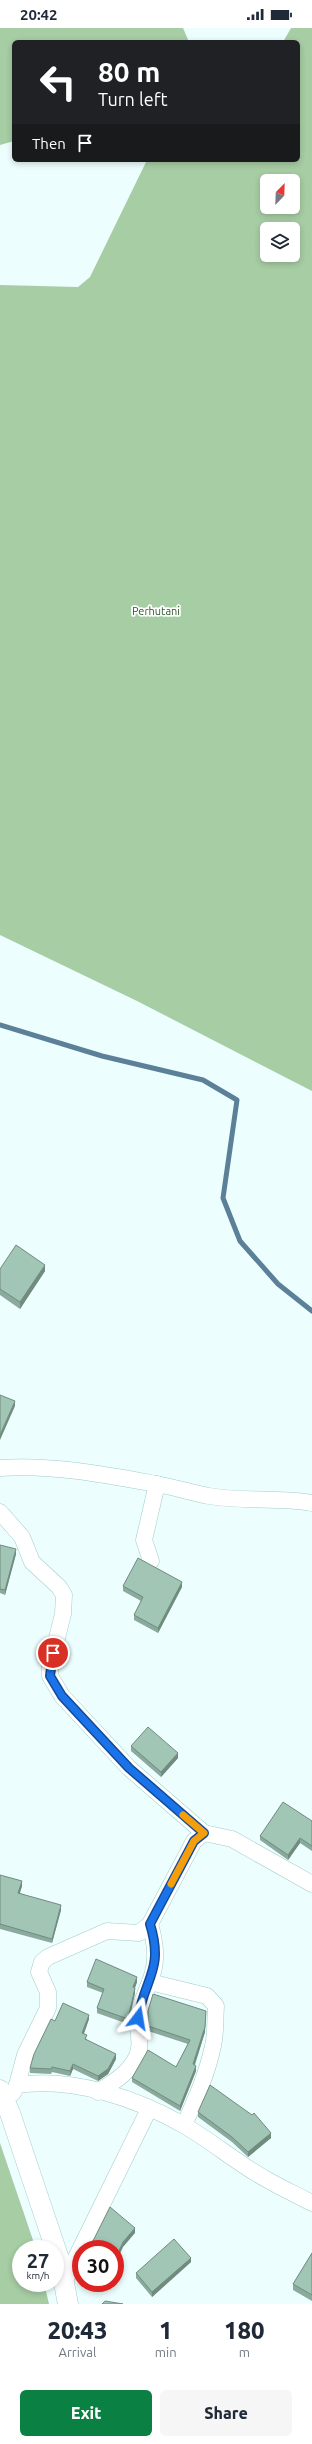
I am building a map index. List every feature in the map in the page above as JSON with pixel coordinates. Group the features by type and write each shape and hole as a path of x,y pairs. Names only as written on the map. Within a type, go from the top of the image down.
{"street":[{"path":"0,1468 42,1468 157,1484 210,1496 253,1500 292,1499 312,1503"},
{"path":"151,1560 144,1540 157,1484"},
{"path":"0,1512 22,1537 32,1562 59,1587 64,1595 63,1614 50,1666 50,1676 62,1696 129,1768 204,1833 232,1839 312,1884"},
{"path":"68,2304 65,2280 8,2093 25,2054 48,2008 48,1992 39,1972 42,1962 48,1956 82,1944 98,1934 107,1931 139,1932 150,1924 194,1841 204,1833"},
{"path":"98,2092 123,2076 137,2056 141,2044 138,2030 140,2009 150,1982 156,1950 150,1924"},
{"path":"150,1982 207,1996 216,2006 214,2044 202,2086 184,2125"},
{"path":"8,2093 51,2084 116,2095 184,2125 265,2179 312,2202"},
{"path":"65,2280 149,2109"}],"green space":[{"path":"0,28 183,28 188,40 12,40 12,142 0,145"},
{"name":"Perhutani","path":"291,28 312,28 312,1091 137,1001 0,935 0,285 78,287 90,277 146,162 300,162 300,40 284,40"},
{"path":"0,2143 33,2240 12,2240 12,2292 46,2292 49,2304 0,2304"}],"building":[{"path":"16,1245 45,1265 20,1302 0,1289 0,1269"},
{"path":"0,1395 15,1401 0,1435"},
{"path":"0,1545 16,1549 5,1590 0,1589"},
{"path":"138,1558 182,1582 158,1628 134,1615 143,1597 123,1586"},
{"path":"148,1727 178,1753 161,1772 131,1746"},
{"path":"283,1802 312,1821 312,1846 300,1838 288,1855 260,1836"},
{"path":"0,1875 22,1881 18,1893 61,1905 52,1939 0,1924"},
{"path":"96,1959 137,1977 133,1987 135,1988 128,2019 97,2008 104,1989 87,1982"},
{"path":"153,1994 206,2011 205,2027 193,2064 196,2066 180,2106 132,2078 148,2050 176,2067 190,2040 148,2026 148,2011"},
{"path":"63,2003 89,2015 82,2033 87,2035 85,2039 116,2054 108,2069 98,2076 73,2064 70,2071 52,2067 51,2069 30,2068 34,2054 51,2019 55,2021"},
{"path":"210,2085 252,2115 254,2113 271,2133 248,2152 232,2137 198,2112"},
{"path":"110,2207 135,2228 124,2241 94,2240"},
{"path":"174,2239 191,2258 152,2292 136,2273"},
{"path":"312,2253 312,2295 293,2284"},
{"path":"105,2301 123,2304 102,2304"}],"waterway":[{"path":"0,1025 102,1056 203,1080 237,1100 223,1198 240,1241 278,1284 312,1311"}],"slow traffic":[{"path":"171,1884 194,1841 204,1833 183,1815"}],"route":[{"path":"53,1653 50,1666 50,1676 62,1696 129,1768 204,1833 194,1841 150,1924 156,1950 156,1960 138,2018"}]}
